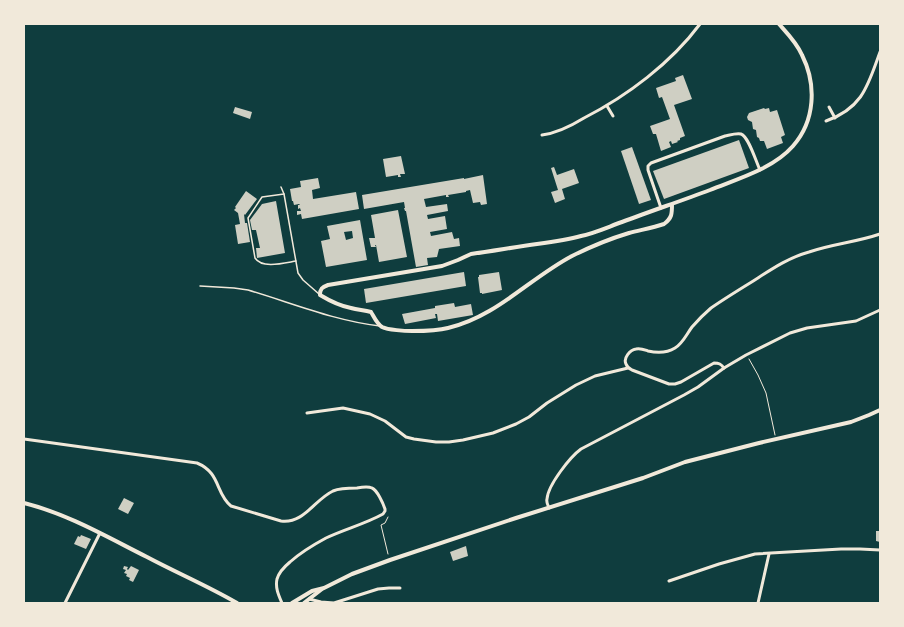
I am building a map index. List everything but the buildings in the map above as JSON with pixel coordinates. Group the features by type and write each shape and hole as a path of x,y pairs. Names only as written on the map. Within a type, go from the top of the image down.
{"street":[{"path":"542,135 552,134 562,130 607,106 633,88 668,60 700,24"},
{"path":"672,204 671,217 664,224 627,234 572,256 478,317 448,328 432,330 405,330 381,327 371,312 339,305 320,295 320,291 324,286 442,266 470,254 562,240 599,231 760,170 792,147 807,123 811,106 812,88 803,56 795,43 779,24"},
{"path":"826,121 835,118 848,110 859,100 866,89 880,52"},
{"path":"607,106 613,116"},
{"path":"829,107 835,118"},
{"path":"661,208 648,170 648,166 651,163 725,136 741,134 749,143 760,170"},
{"path":"724,368 722,364 714,363 681,382 669,384 628,368 625,364 625,360 632,350 636,349 661,353 674,349 683,342 691,328 701,316 795,256 810,251 866,239 880,234"},
{"path":"549,508 546,500 549,490 571,457 576,453 603,437 692,391 724,368 753,351 790,333 811,327 856,321 880,310"},
{"path":"307,414 343,408 370,414 385,421 406,437 436,442 463,440 493,433 516,424 529,417 547,403 576,385 595,376 628,368"},
{"path":"304,603 324,588 352,574 390,560 643,478 685,462 851,422 880,410"},
{"path":"24,439 197,463 204,466 211,472 226,502 231,506 287,522 297,519 332,491 345,488 368,487 376,490 385,509 383,514 326,538 303,552 283,569 277,578 276,583 278,594 282,603"},
{"path":"24,503 60,515 100,533 237,603"},
{"path":"65,603 100,533"},
{"path":"669,581 755,554 854,549 880,550"},
{"path":"758,603 769,554"},
{"path":"292,603 312,591 324,588"},
{"path":"309,599 334,603 378,589 400,588"}],"lane":[{"path":"281,187 284,194 298,273 300,277 320,295"},
{"path":"284,194 262,197 248,218 255,258 258,262 268,265 296,261"},
{"path":"200,286 248,290 340,319 381,327"}],"path":[{"path":"750,360 766,393 776,439"},
{"path":"388,517 385,523 381,526 389,556"}]}
